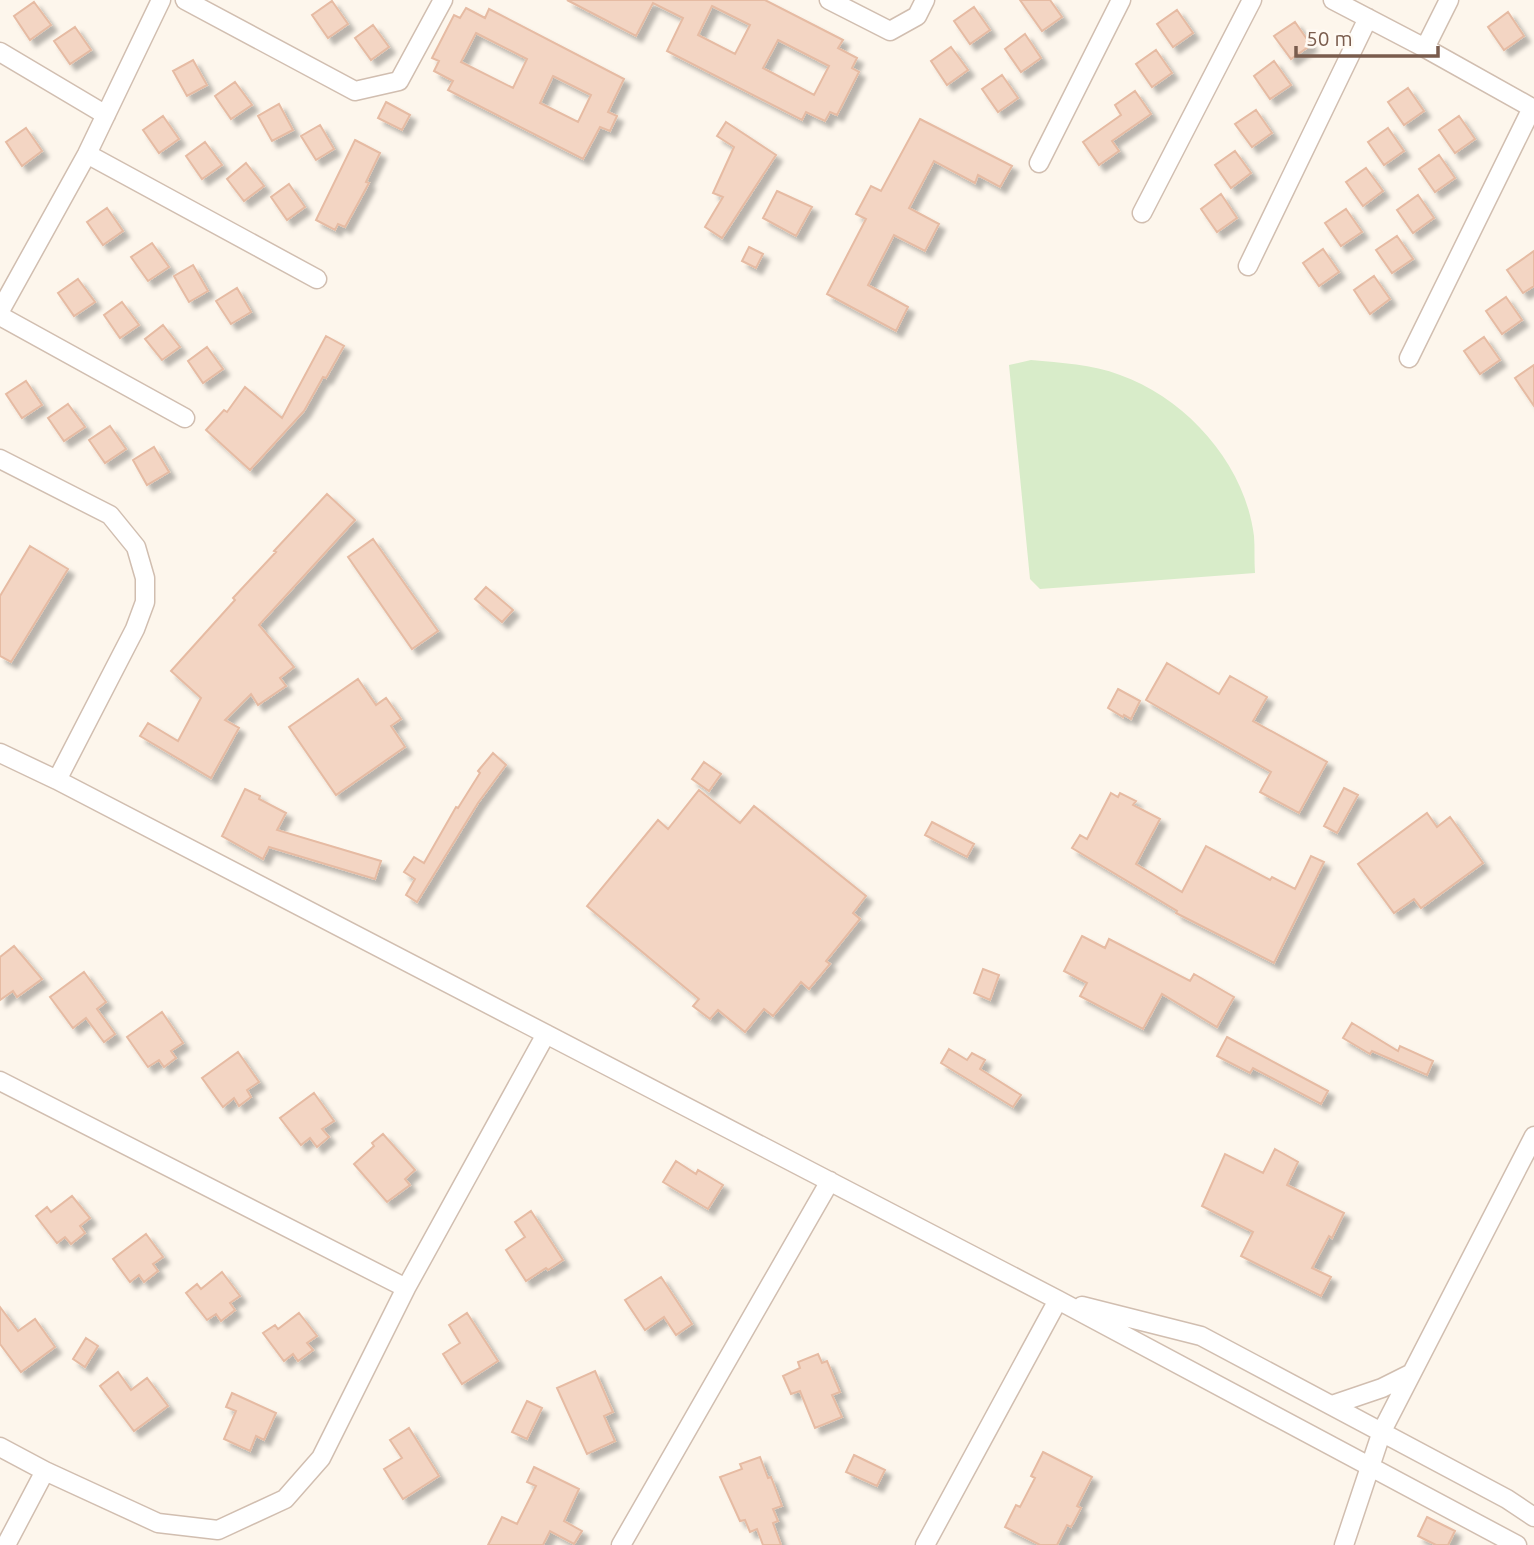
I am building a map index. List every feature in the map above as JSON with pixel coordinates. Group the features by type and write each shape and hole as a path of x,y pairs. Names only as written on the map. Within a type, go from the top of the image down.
{"street":[{"path":"0,311 107,116 161,0"},
{"path":"184,0 355,91 399,80 443,0"},
{"path":"829,0 890,31 917,16 925,0"},
{"path":"1039,163 1121,0"},
{"path":"1142,213 1252,0"},
{"path":"1333,0 1533,108 1409,358"},
{"path":"1425,48 1450,0"},
{"path":"1248,266 1368,18"},
{"path":"0,52 107,116"},
{"path":"87,154 317,279"},
{"path":"0,316 185,418"},
{"path":"0,459 110,515 135,547 145,578 145,602 135,629 57,780"},
{"path":"0,753 57,780 1058,1300 1517,1545"},
{"path":"0,1447 45,1471 158,1523 218,1530 285,1499 321,1458 406,1288 547,1034"},
{"path":"0,1081 406,1288"},
{"path":"1344,1545 1382,1431 1534,1136"},
{"path":"621,1545 830,1181"},
{"path":"1058,1300 1201,1336 1382,1431 1507,1499 1534,1517"},
{"path":"925,1545 1058,1300"},
{"path":"1332,1405 1382,1388 1412,1373"},
{"path":"6,1545 45,1471"}],"green space":[{"path":"1031,360 1087,366 1120,375 1168,400 1189,418 1209,438 1239,484 1254,536 1255,573 1040,589 1030,579 1009,365"}],"building":[{"path":"567,0 765,0 843,40 838,48 857,58 852,68 859,72 837,115 830,112 825,121 806,112 802,120 667,51 683,18 653,3 636,36","holes":["712,6 750,25 735,54 698,35","778,40 829,66 814,95 763,68"]},
{"path":"1020,0 1050,0 1062,17 1042,31"},
{"path":"332,1 348,24 328,38 312,15"},
{"path":"34,2 51,25 30,40 14,16"},
{"path":"974,7 990,30 970,44 954,21"},
{"path":"466,8 485,18 489,9 624,79 608,112 617,116 610,131 600,127 583,159 448,90 453,81 434,71 439,61 432,58 454,15 460,18","holes":["476,33 527,59 513,88 461,62","553,76 591,95 578,122 540,103"]},
{"path":"1177,10 1193,33 1173,47 1157,24"},
{"path":"1508,12 1524,36 1504,50 1488,27"},
{"path":"1295,22 1311,45 1291,59 1274,36"},
{"path":"373,25 389,47 371,60 355,38"},
{"path":"75,27 91,50 70,64 54,41"},
{"path":"1025,34 1041,58 1021,72 1005,49"},
{"path":"951,47 968,70 947,85 931,61"},
{"path":"1156,50 1172,73 1152,87 1136,64"},
{"path":"193,60 207,85 187,96 173,71"},
{"path":"1274,61 1291,85 1270,99 1254,76"},
{"path":"1002,75 1018,98 998,112 982,89"},
{"path":"235,82 252,105 231,119 215,96"},
{"path":"1408,88 1424,111 1404,125 1388,102"},
{"path":"1135,91 1151,114 1112,141 1119,151 1099,165 1083,142 1121,115 1115,105"},
{"path":"386,102 410,115 402,130 378,118"},
{"path":"279,104 293,130 272,141 258,116"},
{"path":"1256,110 1272,133 1252,147 1235,124"},
{"path":"163,116 179,139 159,153 143,130"},
{"path":"1459,116 1475,139 1455,153 1439,130"},
{"path":"920,119 1012,166 1000,187 978,175 975,183 934,161 909,208 939,224 925,251 894,235 868,285 908,307 896,331 827,294 866,219 856,214 871,186 881,191"},
{"path":"726,122 776,155 722,238 705,227 723,197 713,193 734,147 717,136"},
{"path":"320,125 334,149 316,160 301,136"},
{"path":"26,128 42,151 22,166 6,142"},
{"path":"1388,128 1404,151 1384,165 1368,142"},
{"path":"355,140 380,153 366,182 369,183 345,227 338,224 335,230 316,220"},
{"path":"205,142 222,165 202,179 186,156"},
{"path":"1235,151 1251,173 1231,188 1215,165"},
{"path":"1439,155 1455,178 1435,192 1419,169"},
{"path":"246,163 264,186 244,201 227,179"},
{"path":"1366,168 1383,191 1363,206 1346,182"},
{"path":"289,184 305,207 287,220 271,197"},
{"path":"777,191 812,207 796,236 763,218"},
{"path":"1221,194 1237,218 1217,232 1201,209"},
{"path":"1418,195 1434,218 1413,233 1397,210"},
{"path":"107,208 123,231 103,245 87,222"},
{"path":"1346,209 1362,232 1341,246 1325,223"},
{"path":"1397,236 1413,259 1392,273 1376,250"},
{"path":"152,243 169,267 148,281 131,257"},
{"path":"749,247 763,254 756,268 742,261"},
{"path":"1323,249 1339,272 1319,286 1303,263"},
{"path":"1534,251 1534,286 1523,293 1507,270"},
{"path":"193,265 208,291 189,302 174,276"},
{"path":"1374,276 1390,299 1370,314 1354,290"},
{"path":"78,279 95,302 74,316 58,293"},
{"path":"237,288 251,312 231,324 216,301"},
{"path":"1506,297 1522,320 1502,334 1486,311"},
{"path":"122,302 139,325 120,338 104,315"},
{"path":"163,325 180,347 162,360 145,339"},
{"path":"326,336 344,346 326,378 323,377 304,411 250,470 206,430 224,410 227,412 245,387 282,418"},
{"path":"1484,337 1500,360 1480,374 1464,351"},
{"path":"207,347 223,369 203,383 188,361"},
{"path":"1534,365 1534,406 1515,378"},
{"path":"26,381 42,405 22,418 6,394"},
{"path":"68,404 85,427 64,441 48,418"},
{"path":"110,426 126,449 105,463 89,440"},
{"path":"154,447 169,472 147,485 133,460"},
{"path":"327,494 355,520 259,625 294,667 280,678 286,686 258,705 251,694 225,720 239,728 211,778 140,736 148,723 178,741 201,698 171,671"},
{"path":"373,539 438,631 412,649 348,557"},
{"path":"30,546 68,569 11,662 0,656 0,596"},
{"path":"486,587 513,610 502,622 475,599"},
{"path":"1167,663 1219,694 1230,676 1267,697 1253,721 1327,762 1299,813 1260,792 1271,772 1146,700"},
{"path":"358,679 376,705 386,698 401,719 391,726 405,747 336,795 289,727"},
{"path":"1118,689 1140,701 1131,719 1108,708"},
{"path":"493,753 506,765 478,803 417,902 406,895 415,879 404,872 414,857 424,863 456,807 458,808 480,773 478,771"},
{"path":"704,762 721,774 709,791 692,779"},
{"path":"1344,788 1358,795 1337,833 1324,826"},
{"path":"245,789 286,813 277,830 381,861 375,879 269,847 263,859 222,836"},
{"path":"699,790 740,823 754,806 866,896 853,913 860,919 826,961 830,964 809,989 801,982 773,1016 764,1009 745,1032 718,1010 710,1019 693,1006 699,999 587,906 658,820 668,829"},
{"path":"1111,793 1118,797 1120,793 1136,801 1133,805 1160,819 1136,864 1182,892 1206,846 1270,880 1272,877 1295,889 1311,856 1324,862 1274,963 1176,913 1177,911 1072,848 1080,835 1087,839"},
{"path":"1427,813 1437,827 1450,817 1483,863 1421,908 1414,899 1394,913 1358,864"},
{"path":"932,822 974,844 967,857 925,835"},
{"path":"1082,936 1105,948 1109,939 1190,981 1194,974 1234,997 1217,1027 1162,994 1143,1029 1080,996 1087,983 1064,971"},
{"path":"14,946 42,979 17,997 13,991 0,1000 0,957"},
{"path":"983,969 999,975 990,1000 974,993"},
{"path":"84,972 106,1002 97,1009 115,1034 104,1042 86,1018 73,1028 50,997"},
{"path":"162,1012 183,1043 171,1051 176,1058 164,1067 159,1060 148,1067 127,1037"},
{"path":"1352,1023 1398,1051 1400,1046 1433,1061 1427,1075 1372,1051 1370,1054 1343,1038"},
{"path":"1227,1037 1328,1091 1321,1104 1253,1068 1250,1073 1217,1056"},
{"path":"949,1049 967,1060 972,1053 985,1060 980,1069 1021,1095 1013,1107 941,1063"},
{"path":"238,1052 259,1082 247,1090 251,1097 239,1106 234,1098 223,1107 202,1078"},
{"path":"314,1093 334,1121 322,1129 329,1137 317,1147 310,1138 301,1145 280,1118"},
{"path":"383,1134 415,1170 405,1179 410,1185 387,1202 354,1164"},
{"path":"1275,1149 1298,1162 1287,1185 1344,1213 1332,1238 1329,1236 1312,1268 1331,1277 1321,1296 1241,1256 1253,1232 1202,1206 1225,1154 1263,1173"},
{"path":"676,1161 696,1174 698,1170 723,1185 708,1209 663,1182"},
{"path":"72,1196 90,1218 80,1226 85,1233 71,1244 65,1237 57,1243 36,1216 47,1207 51,1212"},
{"path":"531,1211 563,1260 526,1281 506,1250 525,1237 515,1222"},
{"path":"146,1234 163,1257 153,1264 158,1271 144,1282 139,1275 130,1282 113,1259"},
{"path":"222,1272 240,1296 230,1303 235,1310 221,1321 216,1314 207,1320 186,1293 197,1284 201,1289"},
{"path":"661,1277 692,1324 676,1335 664,1317 645,1330 625,1300"},
{"path":"0,1307 18,1331 35,1319 55,1347 21,1372 0,1344"},
{"path":"299,1313 317,1336 307,1343 313,1350 298,1361 293,1354 284,1361 263,1333 275,1325 278,1329"},
{"path":"467,1313 498,1361 462,1384 443,1354 460,1343 449,1325"},
{"path":"86,1338 98,1346 85,1367 73,1359"},
{"path":"818,1354 822,1363 827,1361 840,1392 832,1395 842,1417 815,1428 800,1391 791,1394 783,1376 800,1368 798,1362"},
{"path":"595,1371 613,1412 604,1416 615,1441 587,1454 557,1388"},
{"path":"118,1372 131,1390 147,1378 168,1406 134,1431 100,1386"},
{"path":"232,1393 276,1413 264,1440 256,1436 250,1451 224,1439 236,1411 226,1407"},
{"path":"527,1401 542,1408 527,1439 512,1432"},
{"path":"409,1428 439,1476 403,1499 384,1469 402,1458 390,1440"},
{"path":"1043,1452 1092,1477 1077,1506 1081,1508 1071,1527 1067,1525 1057,1545 1040,1545 1005,1527 1016,1505 1020,1507 1035,1478 1031,1476"},
{"path":"854,1455 885,1470 877,1486 846,1472"},
{"path":"760,1457 782,1506 773,1509 778,1521 773,1523 781,1545 763,1545 757,1529 750,1532 745,1520 740,1521 720,1477 742,1469 740,1464"},
{"path":"534,1467 579,1489 564,1521 582,1531 574,1544 550,1531 543,1545 488,1545 502,1517 517,1524 536,1486 527,1482"},
{"path":"1427,1517 1455,1531 1448,1545 1436,1545 1418,1536"}]}
